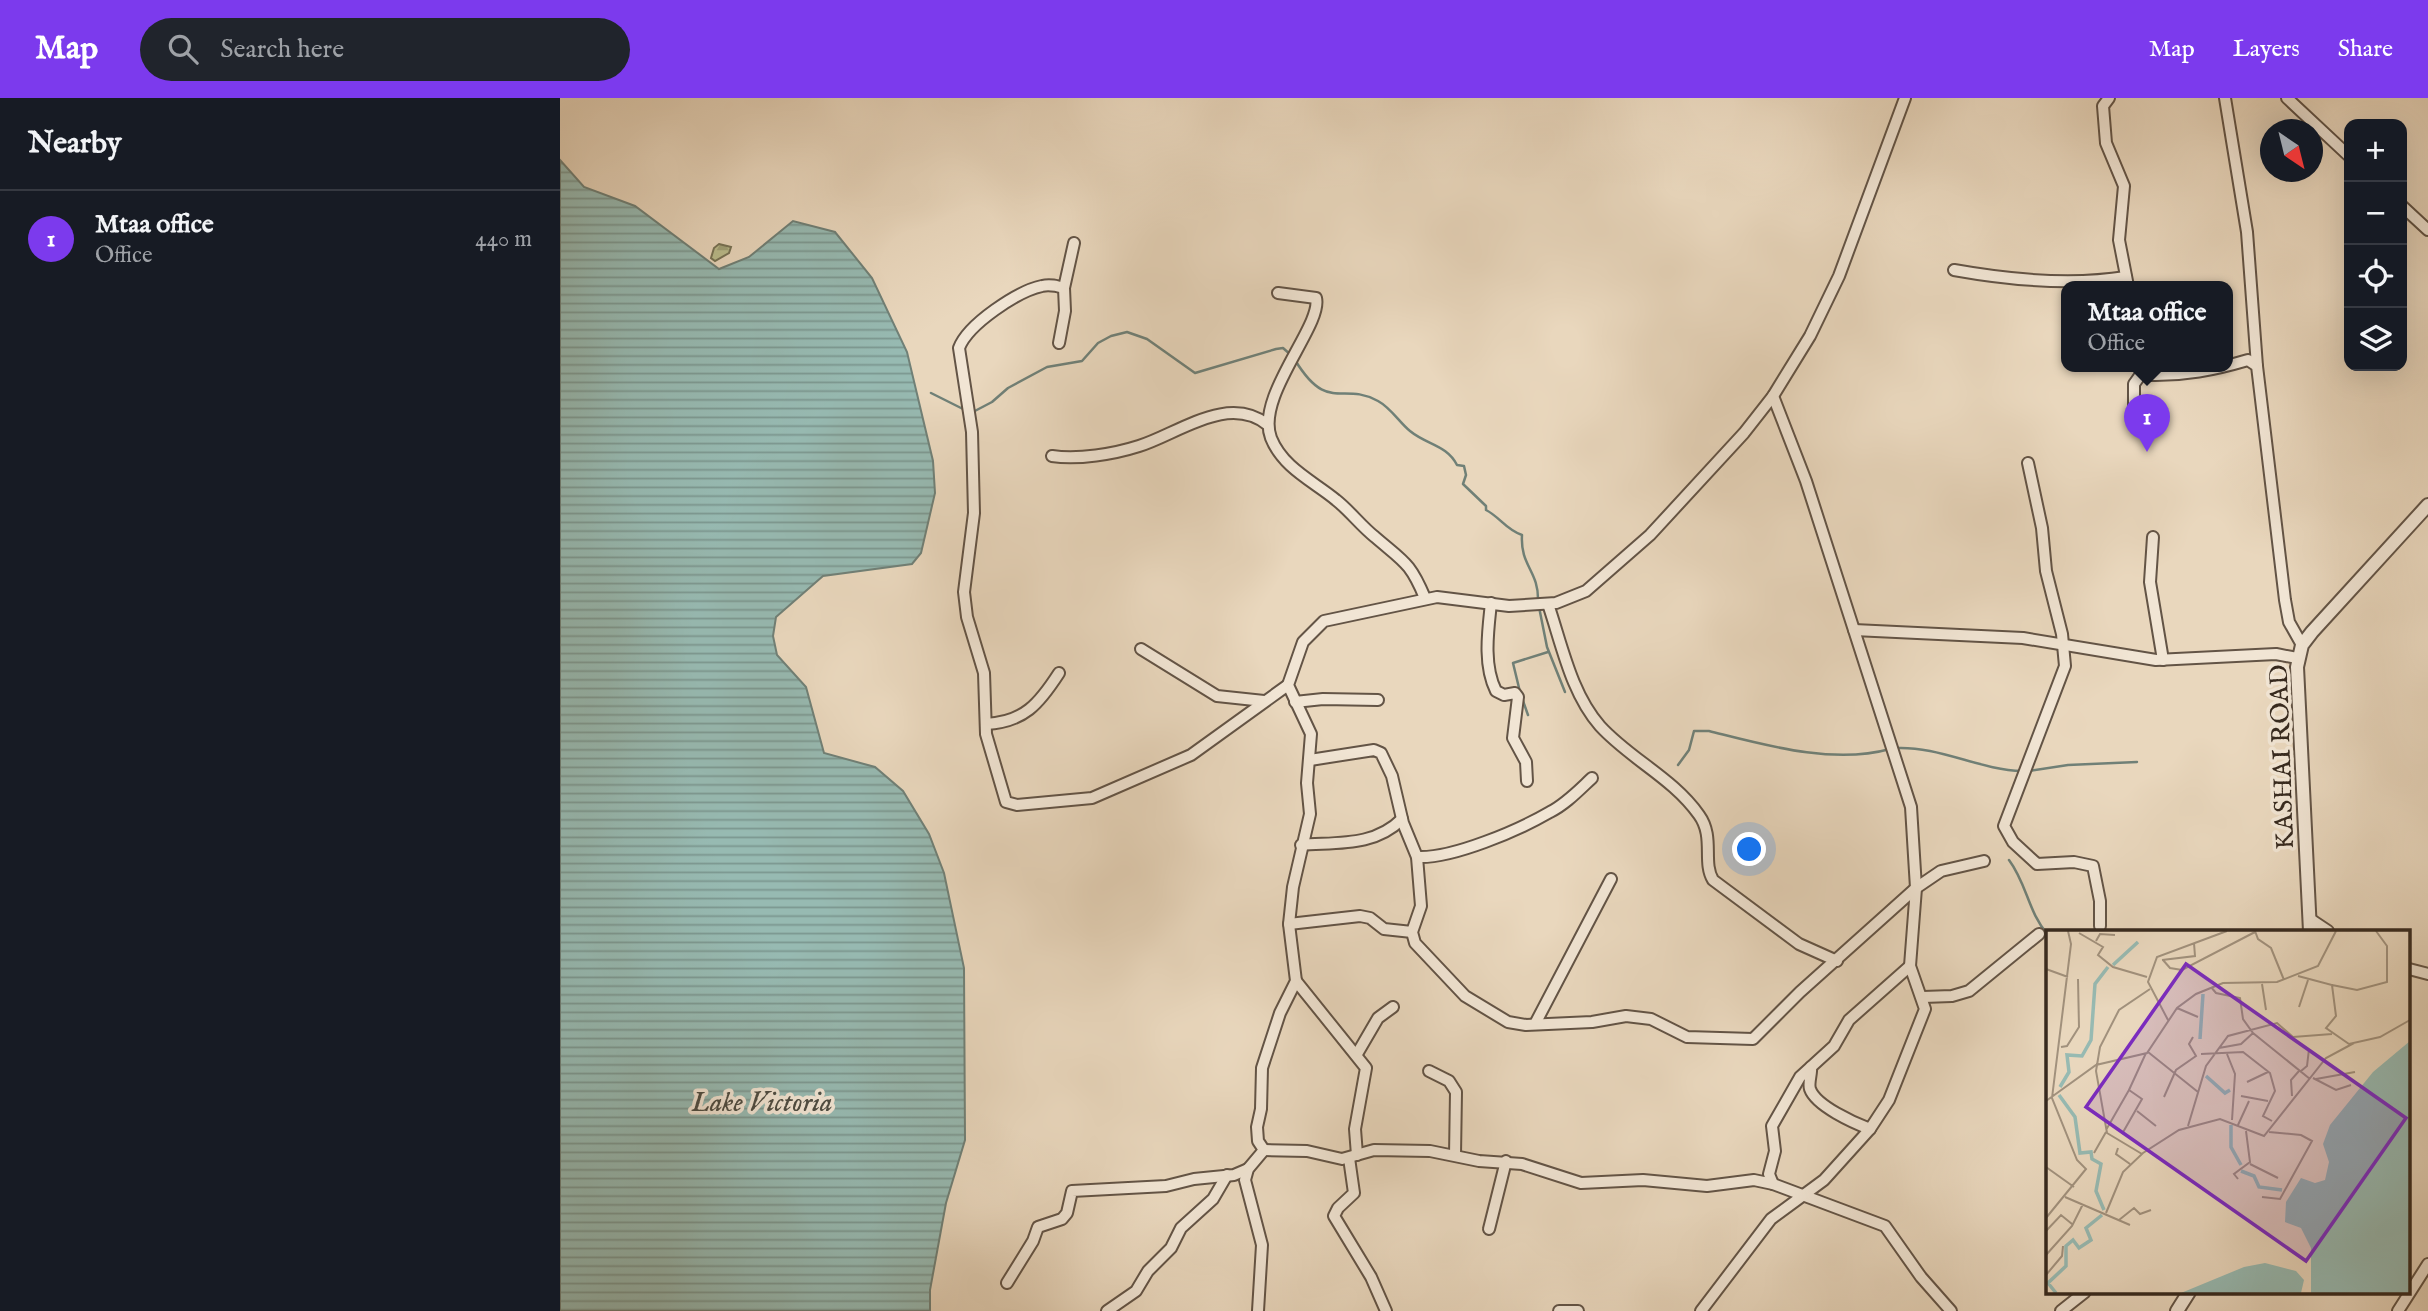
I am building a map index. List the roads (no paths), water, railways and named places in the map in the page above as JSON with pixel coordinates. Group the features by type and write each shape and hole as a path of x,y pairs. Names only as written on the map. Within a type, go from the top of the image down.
{"street":[{"path":"1064,288 1050,285 1038,287 983,317 964,336 959,348 972,432 974,513 964,592 967,617 984,673 991,760 1006,802 1017,805 1092,798 1191,755 1288,685 1307,634 1324,621 1425,598 1548,604 1586,591 1617,567 1659,526 1773,396 1831,295 1905,98"},
{"path":"2109,98 2103,106 2104,131 2124,186 2119,240 2127,281"},
{"path":"2225,98 2247,232 2257,366 2285,600 2289,622 2302,645"},
{"path":"2287,98 2344,151"},
{"path":"2407,211 2428,230"},
{"path":"1059,343 1065,311 1064,288 1073,243"},
{"path":"1954,270 1993,277 2061,282"},
{"path":"1278,293 1316,298 1317,310 1282,379 1268,425 1272,439 1292,467 1339,502 1376,538 1403,558 1414,573 1425,598"},
{"path":"2233,364 2248,360 2257,366"},
{"path":"2134,406 2134,384 2141,372"},
{"path":"2146,372 2148,375 2206,372"},
{"path":"1701,1311 1772,1219 1824,1180 1870,1129 1889,1100 1926,1009 1910,966 1916,888 1911,807 1806,481 1773,396"},
{"path":"1052,456 1074,457 1135,447 1206,417 1248,416 1268,425"},
{"path":"2028,463 2042,528 2046,571 2064,644 2065,666 2004,826 2013,842 2037,864 2074,862 2093,866 2100,901 2101,926"},
{"name":"KASHAI ROAD","path":"2310,925 2297,658 2302,645 2428,505"},
{"path":"2153,537 2150,582 2163,660"},
{"path":"1491,603 1488,652 1490,675 1496,691 1504,695 1515,693 1518,697 1513,738 1524,757 1527,781"},
{"path":"1548,604 1569,668 1589,711 1610,735 1643,760 1700,815 1706,827 1711,852 1708,872 1713,880 1799,944 1837,961"},
{"path":"1854,630 2009,638 2163,660 2276,654 2297,658"},
{"path":"1142,649 1217,696 1264,701"},
{"path":"986,724 1020,718 1045,693 1059,673"},
{"path":"1288,685 1311,734 1307,783 1310,814 1301,845 1289,924 1296,981 1363,1061 1367,1074 1356,1122 1354,1194 1338,1208 1334,1216 1371,1277 1386,1311"},
{"path":"1295,702 1378,700"},
{"path":"1310,760 1374,750 1381,753 1392,776 1402,819 1417,857 1421,906 1412,932 1421,952 1470,1001 1508,1022 1592,1022 1626,1016 1651,1019 1688,1037 1753,1039 1800,992 1916,888 1941,871 1984,861"},
{"path":"1417,857 1449,852 1536,819 1562,804 1592,778"},
{"path":"1301,845 1369,840 1384,834 1402,819"},
{"path":"1535,1024 1611,879"},
{"path":"1289,924 1360,916 1370,918 1384,929 1412,932"},
{"path":"1923,997 1952,996 1969,991 2039,934"},
{"path":"1773,1184 1769,1174 1775,1151 1773,1121 1800,1077 1833,1046 1849,1020 1910,966"},
{"path":"2410,969 2428,974"},
{"path":"1264,1150 1258,1141 1256,1127 1261,1109 1262,1068 1280,1013 1296,981"},
{"path":"1357,1054 1378,1018 1393,1007"},
{"path":"1811,1067 1810,1085 1814,1095 1836,1113 1870,1129"},
{"path":"1429,1071 1449,1081 1455,1092 1455,1155"},
{"path":"1264,1150 1307,1151 1336,1159 1394,1149 1455,1155 1479,1161 1506,1161 1580,1183 1643,1180 1707,1186 1754,1180 1773,1184 1885,1226 1921,1277 1951,1311"},
{"path":"1007,1283 1033,1241 1038,1227 1058,1221 1067,1213 1072,1191 1166,1186 1227,1175 1248,1169 1264,1150"},
{"path":"1489,1229 1506,1161"},
{"path":"1248,1169 1246,1190 1262,1245 1258,1311"},
{"path":"1107,1311 1136,1291 1148,1271 1171,1248 1181,1228 1213,1199 1227,1175"},
{"path":"2410,1292 2428,1264"},
{"path":"2061,1311 2082,1294"},
{"path":"2177,1311 2188,1294"},
{"path":"2398,1311 2409,1294"},
{"path":"1559,1311 1578,1311"}],"water":[{"name":"Lake Victoria","path":"560,160 584,187 635,206 719,269 749,257 793,221 835,232 872,278 907,352 933,461 935,493 921,553 912,564 823,576 776,617 773,636 777,655 806,687 824,753 875,767 903,791 929,834 944,873 964,968 965,1140 946,1203 930,1290 930,1311 560,1311"}],"waterway":[{"path":"971,413 992,402 1008,388 1047,367 1082,361 1098,343 1127,332 1147,339 1195,373 1276,349 1283,348 1291,355"},
{"path":"1295,360 1317,386 1326,391 1365,396 1378,401 1410,431 1448,453 1457,465 1464,466 1466,475 1463,484 1486,506 1486,510 1522,535 1522,546 1536,582 1538,601"},
{"path":"931,393 965,410"},
{"path":"1539,607 1547,647 1565,692"},
{"path":"1520,692 1513,663 1548,652"},
{"path":"1522,698 1528,715"},
{"path":"1678,765 1689,750 1694,731 1709,731 1776,747 1822,754 1846,755 1890,749"},
{"path":"1896,748 1912,748 1991,767 2022,771"},
{"path":"2029,771 2068,765 2137,762"},
{"path":"2009,860 2046,932"}],"place":[{"name":"Mtaa office","path":"2147,452"}]}
